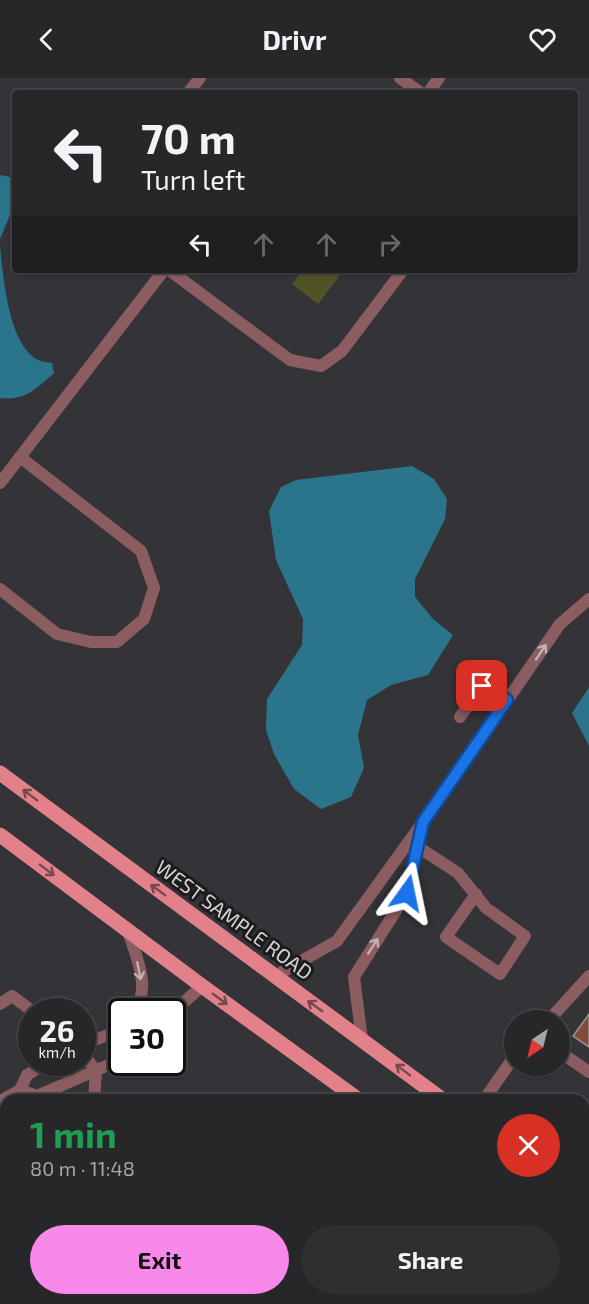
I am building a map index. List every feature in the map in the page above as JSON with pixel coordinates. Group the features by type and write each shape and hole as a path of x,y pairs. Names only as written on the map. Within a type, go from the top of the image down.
{"main road":[{"name":"WEST SAMPLE ROAD","path":"0,773 435,1094"},
{"path":"0,835 351,1094"}],"street":[{"path":"190,90 200,78"},
{"path":"400,78 417,90"},
{"path":"0,483 164,273"},
{"path":"170,273 290,360 321,366 342,351 401,273"},
{"path":"0,589 57,634 100,642 117,642 144,619 154,588 141,551 20,457"},
{"path":"275,976 337,941 423,822 560,624 589,599"},
{"path":"460,717 482,686 488,686 507,700"},
{"path":"363,1040 354,977 407,893 423,822"},
{"path":"418,847 458,873 476,894 486,908 525,936 500,974 446,937 476,894"},
{"path":"128,931 141,972 140,998"},
{"path":"558,1010 589,976"},
{"path":"186,1000 202,986"},
{"path":"0,1004 12,996 18,1000"},
{"path":"570,1059 589,1072"},
{"path":"96,1071 108,1065"},
{"path":"488,1094 504,1071"},
{"path":"13,1094 20,1090 27,1076"},
{"path":"39,1094 84,1076"},
{"path":"94,1094 96,1076"},
{"path":"20,1090 34,1094"}],"green space":[{"path":"301,273 342,273 318,304 292,284"}],"water":[{"path":"0,175 10,177 12,210 0,239"},
{"path":"0,246 5,291 20,340 28,352 38,360 52,363 54,373 30,393 16,398 0,398"},
{"path":"412,466 434,479 447,499 445,519 415,579 415,597 433,619 453,635 428,675 391,685 367,700 358,735 364,768 351,797 321,809 294,789 274,754 266,730 267,699 302,645 303,619 276,560 269,511 281,487 296,480"},
{"path":"589,687 589,746 572,713"}],"building":[{"path":"589,1014 589,1047 573,1036"}],"route":[{"path":"407,893 423,822 507,700 488,686 482,686"}]}
